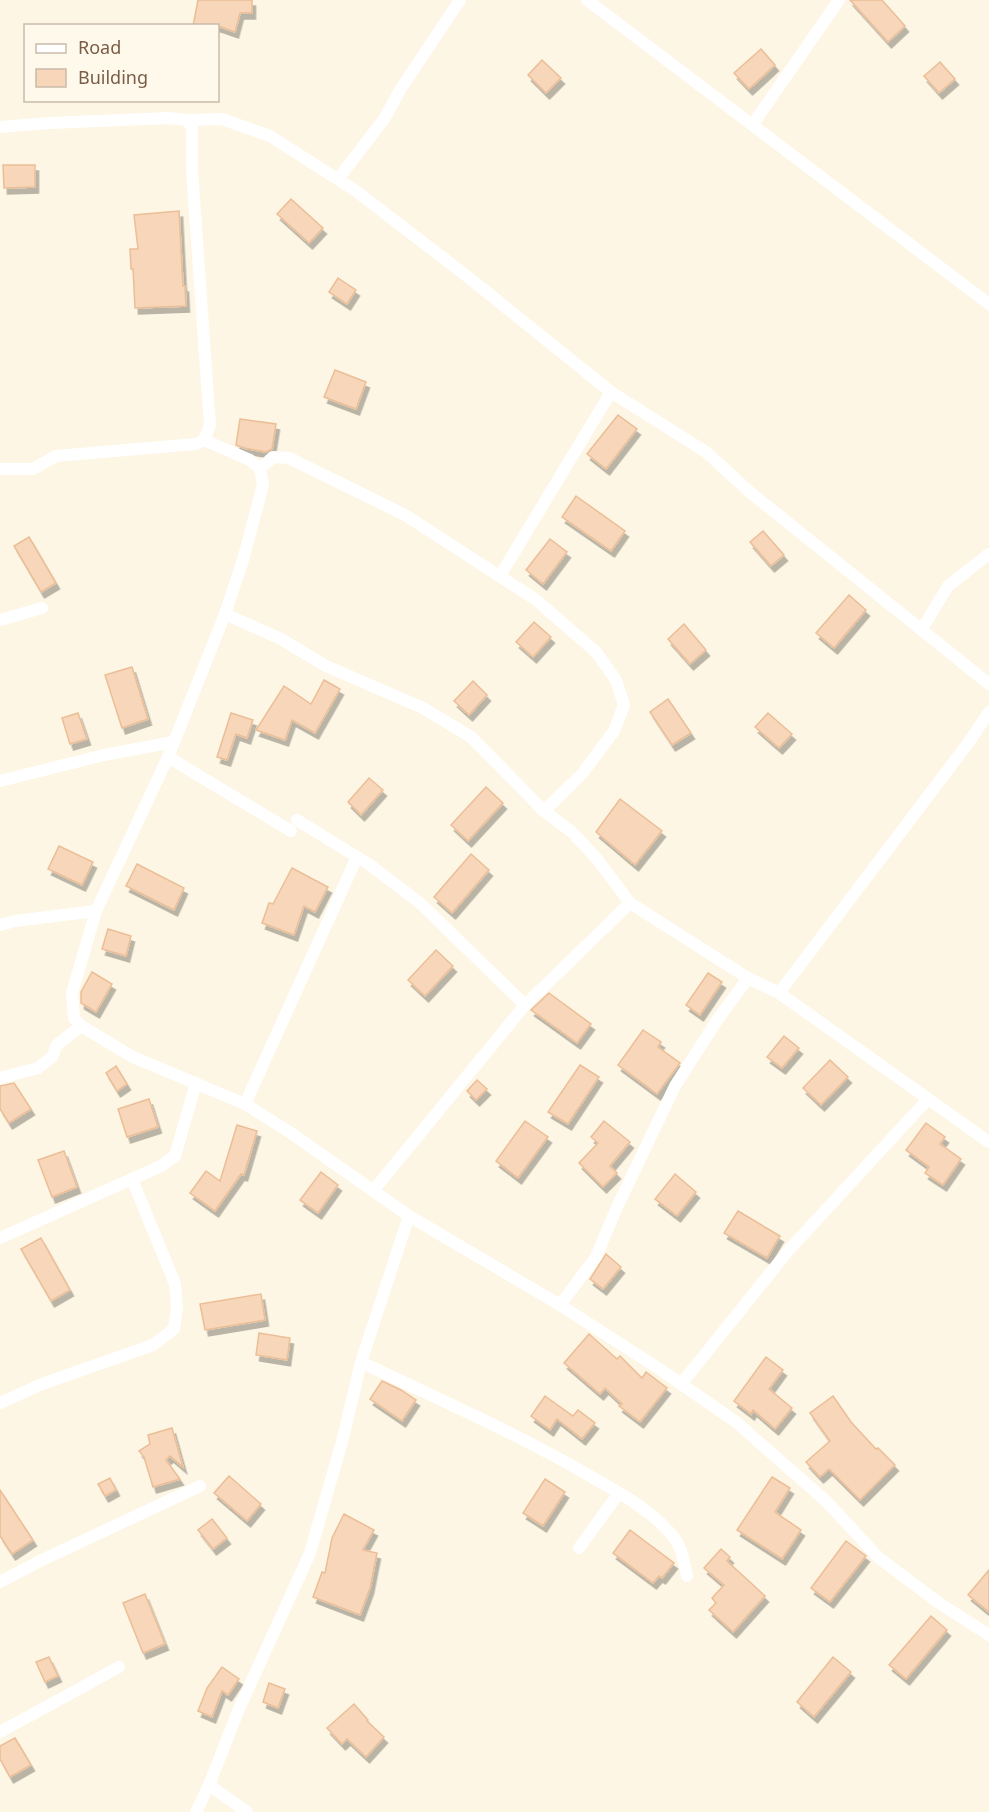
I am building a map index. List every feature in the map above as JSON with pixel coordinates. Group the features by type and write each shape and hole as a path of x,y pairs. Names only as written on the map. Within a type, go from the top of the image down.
{"street":[{"path":"338,179 384,119 400,90 460,0"},
{"path":"587,0 989,304"},
{"path":"753,124 839,0"},
{"path":"0,128 50,123 169,118 222,119 270,136 357,191 611,392 706,452 751,493 989,684"},
{"path":"0,469 33,469 56,456 196,444 204,440 210,425 192,171 192,128 187,120"},
{"path":"500,576 611,392"},
{"path":"204,440 250,460 260,469 262,485 243,560 225,614 168,757 96,911 72,993 74,1018 81,1026 133,1057 245,1104 291,1133 409,1216 560,1305 681,1384 736,1422 827,1502 879,1558 939,1603 989,1635"},
{"path":"260,469 273,457 289,458 405,515 535,599 596,652 616,680 624,705 614,731 582,774 544,811"},
{"path":"922,629 948,586 989,554"},
{"path":"0,620 42,608"},
{"path":"225,614 281,639 326,666 423,708 471,737 544,811 573,833 597,859 630,903 748,978 779,993 989,1142"},
{"path":"779,993 969,742 989,712"},
{"path":"0,781 104,755 173,742"},
{"path":"168,757 357,857 420,903 525,1005"},
{"path":"245,1104 357,857"},
{"path":"373,1191 525,1005 630,903"},
{"path":"0,925 96,911"},
{"path":"560,1305 596,1257 617,1207 675,1086 718,1019 748,978"},
{"path":"0,1078 38,1068 52,1057 57,1045 81,1026"},
{"path":"0,1238 161,1166 175,1156 196,1083"},
{"path":"681,1384 788,1251 928,1099"},
{"path":"0,1403 42,1384 153,1345 174,1329 177,1306 175,1284 132,1179"},
{"path":"195,1812 209,1785 239,1709 310,1552 343,1438 361,1362 409,1216"},
{"path":"361,1362 545,1450 619,1493 657,1520 673,1536 684,1556 687,1576"},
{"path":"0,1582 200,1486"},
{"path":"579,1548 619,1493"},
{"path":"0,1733 119,1667"},
{"path":"0,1733 93,1689"},
{"path":"209,1785 247,1812"}],"building":[{"path":"198,0 252,0 252,13 240,13 235,32 219,26 219,24 193,24"},
{"path":"850,0 882,0 905,26 888,42"},
{"path":"761,49 775,65 749,89 734,73"},
{"path":"542,60 561,78 546,93 528,75"},
{"path":"940,62 955,79 939,93 924,76"},
{"path":"3,165 35,165 35,187 4,188"},
{"path":"291,199 323,228 309,243 277,214"},
{"path":"179,211 186,306 135,308 130,249 138,249 134,215"},
{"path":"338,278 356,290 347,304 329,292"},
{"path":"335,370 366,382 356,409 324,397"},
{"path":"618,415 637,429 606,469 587,454"},
{"path":"240,419 276,424 272,449 266,452 236,445"},
{"path":"576,496 625,531 611,551 562,517"},
{"path":"763,531 784,555 771,566 750,542"},
{"path":"29,537 56,583 41,592 14,546"},
{"path":"550,539 567,552 543,584 526,570"},
{"path":"849,595 866,610 834,648 816,633"},
{"path":"534,622 551,637 533,657 516,642"},
{"path":"684,624 706,650 690,664 668,639"},
{"path":"132,667 148,719 122,728 105,675"},
{"path":"324,680 340,689 315,733 292,720 285,740 256,730 284,686 311,704"},
{"path":"473,681 487,695 469,715 454,701"},
{"path":"668,699 691,733 672,745 650,712"},
{"path":"78,713 87,739 70,744 62,718"},
{"path":"231,713 253,720 247,738 236,734 227,760 217,757"},
{"path":"768,713 792,734 779,748 755,727"},
{"path":"369,778 383,790 361,815 348,802"},
{"path":"486,787 503,803 468,841 451,825"},
{"path":"620,799 662,831 635,865 596,832"},
{"path":"59,846 93,862 82,885 48,869"},
{"path":"471,854 489,870 452,913 434,897"},
{"path":"137,864 184,888 174,910 126,886"},
{"path":"292,868 328,887 315,912 304,906 294,935 262,923 269,903 273,904"},
{"path":"108,929 131,936 126,956 102,949"},
{"path":"436,950 453,966 425,996 408,980"},
{"path":"92,972 112,984 96,1012 81,1003 81,992"},
{"path":"708,973 722,982 700,1015 686,1005"},
{"path":"549,993 591,1024 577,1043 531,1010"},
{"path":"643,1030 661,1042 658,1047 680,1063 657,1094 618,1065"},
{"path":"784,1036 799,1048 782,1068 767,1057"},
{"path":"830,1060 848,1077 821,1105 803,1088"},
{"path":"580,1065 599,1077 568,1124 548,1112"},
{"path":"116,1066 127,1084 117,1091 106,1073"},
{"path":"477,1080 487,1089 476,1100 467,1091"},
{"path":"14,1083 31,1109 9,1123 0,1109 0,1086"},
{"path":"149,1099 158,1127 127,1137 118,1109"},
{"path":"525,1121 548,1137 518,1178 496,1161"},
{"path":"604,1121 630,1142 610,1166 617,1173 603,1187 579,1163 598,1143 591,1137"},
{"path":"926,1123 945,1137 940,1144 961,1159 943,1185 925,1173 929,1167 906,1150"},
{"path":"237,1125 257,1131 244,1175 241,1174 215,1211 190,1193 206,1171 220,1181"},
{"path":"64,1151 77,1187 52,1197 38,1160"},
{"path":"321,1172 338,1185 318,1213 300,1200"},
{"path":"675,1174 696,1192 677,1216 655,1199"},
{"path":"738,1211 780,1236 767,1258 724,1233"},
{"path":"41,1238 70,1290 51,1301 21,1249"},
{"path":"606,1254 621,1267 603,1289 590,1279"},
{"path":"261,1294 265,1320 205,1330 200,1304"},
{"path":"259,1333 290,1338 287,1360 256,1355"},
{"path":"589,1334 617,1359 620,1356 642,1378 646,1372 667,1388 640,1422 619,1406 622,1404 605,1388 600,1394 564,1363"},
{"path":"766,1357 783,1370 769,1389 792,1408 775,1429 753,1410 751,1414 734,1401"},
{"path":"382,1381 416,1400 402,1421 370,1399"},
{"path":"545,1396 573,1416 578,1410 595,1423 582,1439 557,1419 550,1430 531,1416"},
{"path":"833,1396 851,1422 876,1449 878,1448 895,1465 860,1500 829,1469 820,1477 806,1462 830,1441 810,1413"},
{"path":"172,1428 183,1467 170,1456 166,1460 180,1479 153,1487 144,1457 139,1451 150,1444 148,1435"},
{"path":"229,1476 261,1504 247,1521 214,1493"},
{"path":"772,1477 790,1488 775,1512 801,1530 782,1559 737,1530"},
{"path":"110,1478 116,1490 105,1496 98,1484"},
{"path":"545,1479 565,1492 543,1526 523,1513"},
{"path":"0,1490 33,1540 12,1554 0,1536"},
{"path":"344,1514 374,1530 363,1550 377,1553 370,1588 360,1615 313,1597 322,1572 325,1573 332,1538"},
{"path":"212,1519 227,1538 213,1549 198,1530"},
{"path":"630,1530 674,1563 662,1578 659,1576 653,1583 613,1553"},
{"path":"846,1541 866,1556 830,1602 811,1588"},
{"path":"721,1549 730,1557 727,1561 765,1596 733,1632 709,1610 716,1603 712,1598 724,1585 704,1568"},
{"path":"989,1570 989,1612 968,1595"},
{"path":"145,1594 165,1644 143,1653 123,1603"},
{"path":"931,1616 947,1630 906,1679 889,1665"},
{"path":"49,1657 58,1676 45,1682 36,1662"},
{"path":"833,1657 851,1672 814,1717 797,1702"},
{"path":"222,1667 239,1679 228,1695 222,1691 212,1717 198,1711 207,1688"},
{"path":"269,1683 285,1689 278,1708 263,1702"},
{"path":"354,1704 367,1721 384,1737 366,1757 347,1739 342,1744 327,1728"},
{"path":"15,1738 31,1765 10,1777 0,1759 0,1746"}]}
